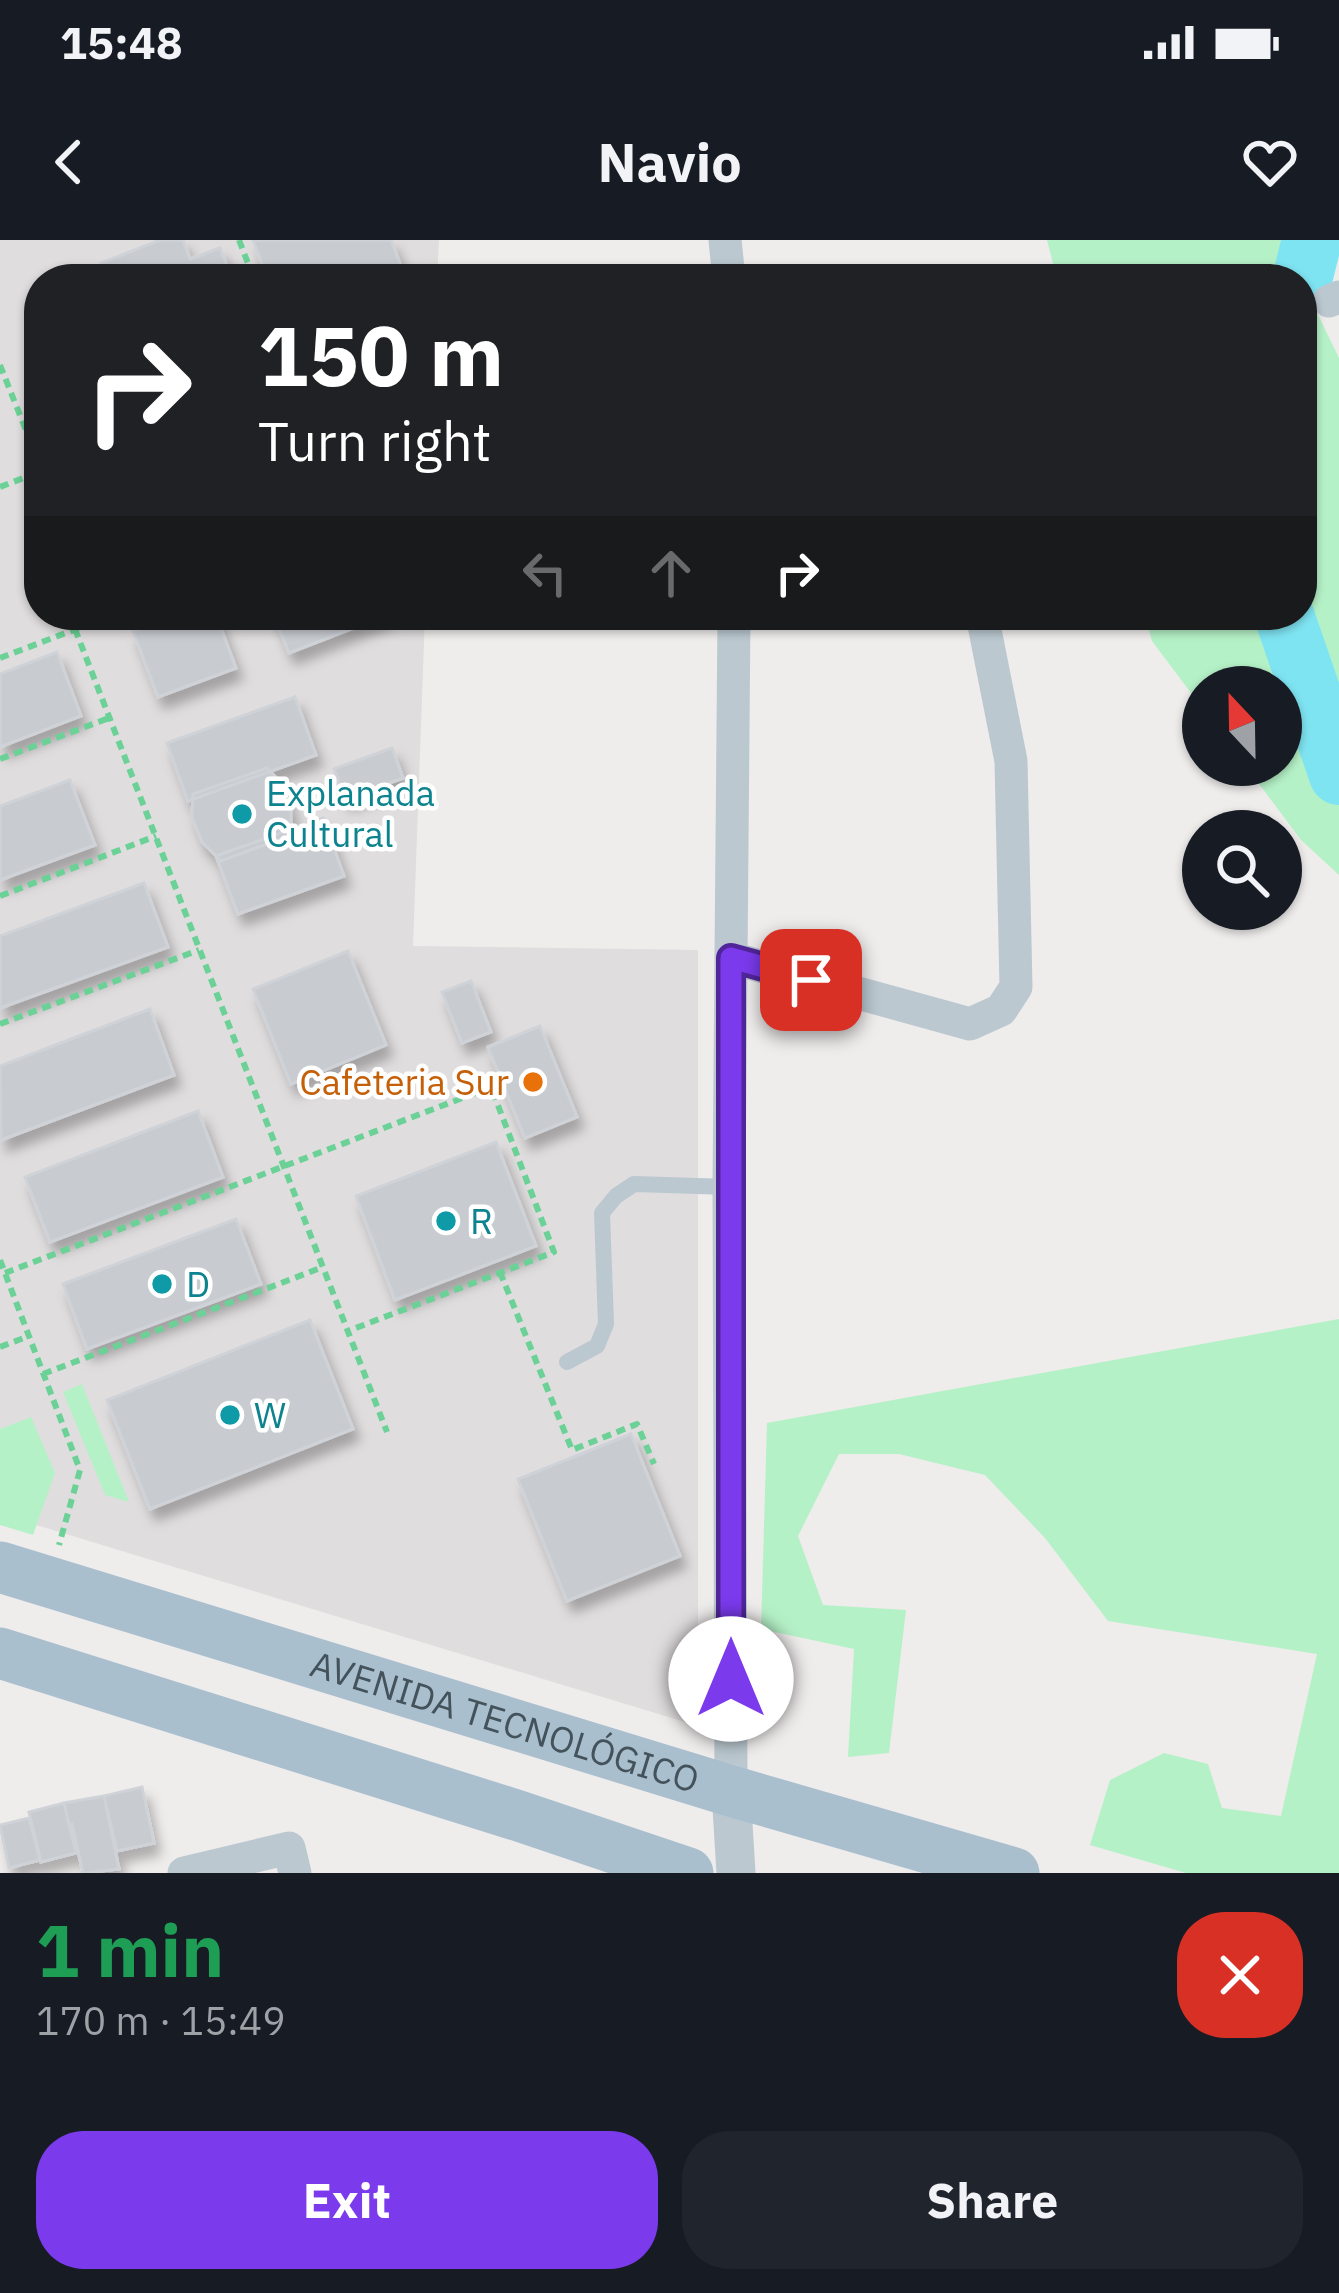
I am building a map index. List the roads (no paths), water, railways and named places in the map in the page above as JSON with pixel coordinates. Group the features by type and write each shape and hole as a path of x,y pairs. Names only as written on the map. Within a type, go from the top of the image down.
{"main road":[{"name":"AVENIDA TECNOLÓGICO","path":"0,1567 1014,1873"},
{"path":"0,1653 688,1873"}],"street":[{"path":"734,630 729,1187 731,1791 736,1873"},
{"path":"731,958 970,1024 1001,1010 1016,987 1011,761 985,630"},
{"path":"184,1873 292,1860"}],"lane":[{"path":"567,1362 597,1346 606,1324 602,1213 616,1196 634,1184 729,1187"}],"waterway":[{"path":"1306,264 1312,240"},
{"path":"1289,630 1339,775"}],"place":[{"name":"Explanada Cultural","path":"242,814"},
{"name":"Cafeteria Sur","path":"533,1082"},
{"name":"R","path":"446,1221"},
{"name":"D","path":"162,1284"},
{"name":"W","path":"230,1415"}]}
